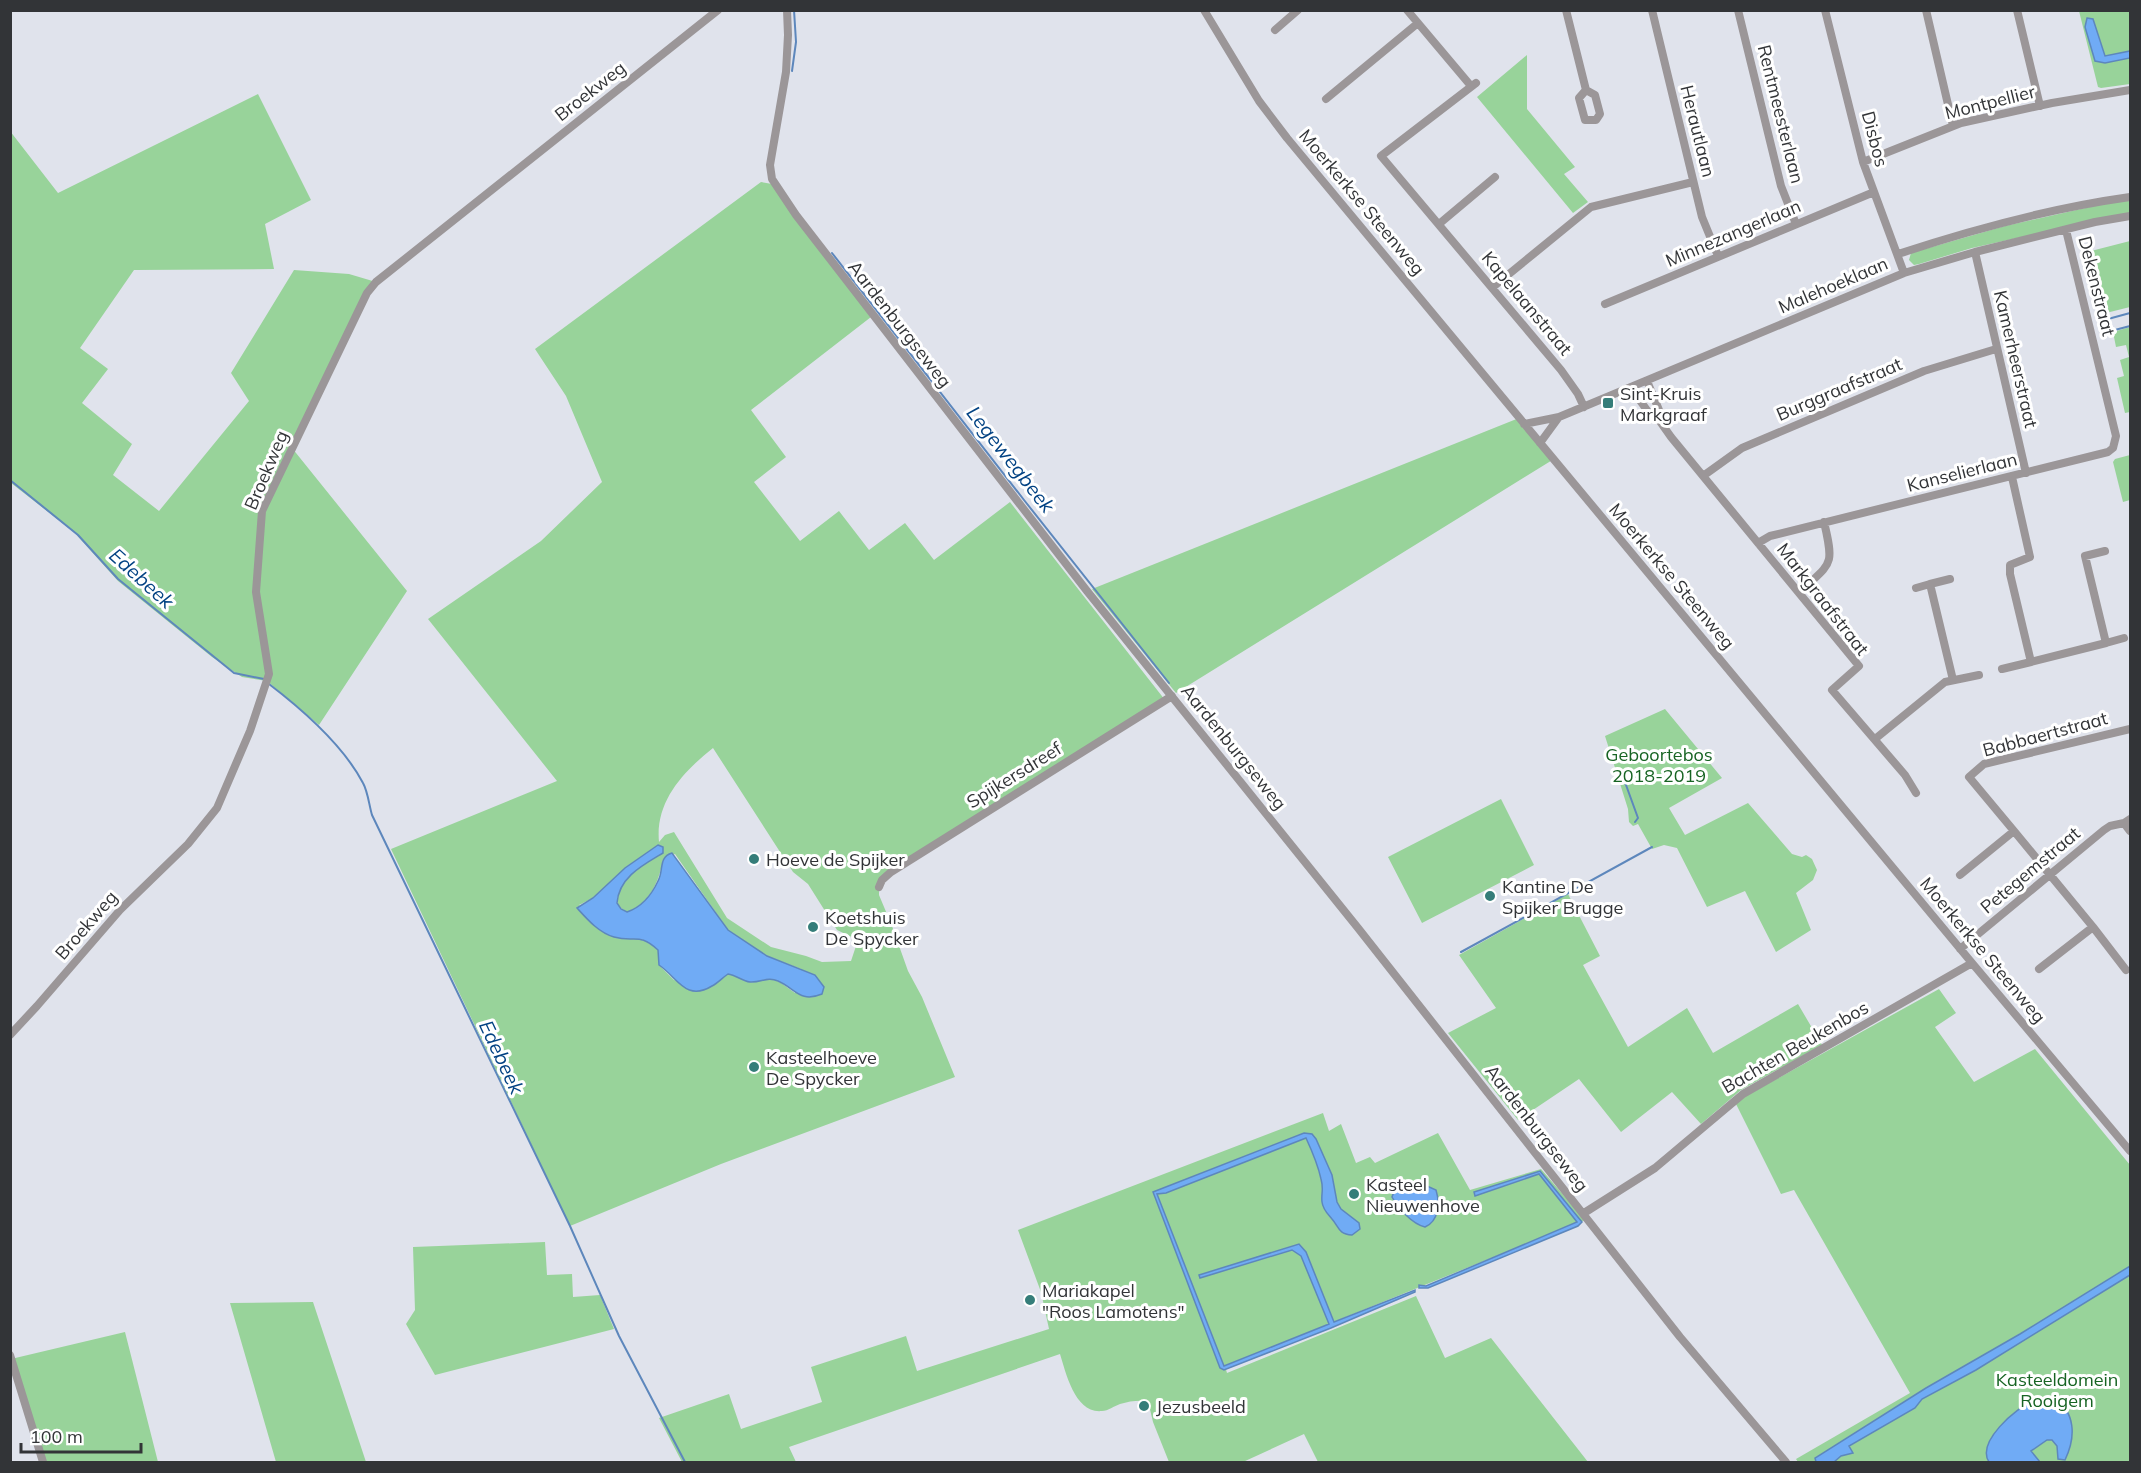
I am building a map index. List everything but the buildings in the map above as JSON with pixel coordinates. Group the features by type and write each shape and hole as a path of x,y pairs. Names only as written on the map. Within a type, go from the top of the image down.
{"street":[{"name":"Broekweg","path":"10,1035 38,1006 120,910 188,844 217,808 250,731 269,674 256,592 262,511 367,293 376,282 718,10"},
{"name":"Aardenburgseweg","path":"787,10 788,52 770,165 772,179 796,215 967,438 1680,1337 1786,1462"},
{"name":"Moerkerkse Steenweg","path":"1204,10 1259,101 1287,138 2130,1151"},
{"path":"1275,30 1298,10"},
{"path":"1326,99 1418,23 1407,10"},
{"path":"1566,10 1586,90"},
{"name":"Herautlaan","path":"1652,10 1702,217 1718,256"},
{"name":"Rentmeesterlaan","path":"1738,10 1781,186 1796,224"},
{"name":"Disbos","path":"1825,10 1863,162 1904,273"},
{"path":"1926,10 1953,126"},
{"path":"2017,10 2040,106"},
{"name":"Kapelaanstraat","path":"1418,23 1473,85 1381,156 1561,370 1584,407"},
{"name":"Montpellier","path":"1863,162 1953,126 2040,106 2130,90"},
{"path":"1439,224 1496,177"},
{"path":"1493,287 1591,207 1693,182"},
{"name":"Minnezangerlaan","path":"1605,304 1874,192"},
{"name":"Malehoeklaan","path":"1898,254 1950,237 2042,213 2130,197"},
{"name":"Malehoeklaan","path":"1524,424 1559,417 1904,273 1975,252 2130,216"},
{"name":"Dekenstraat","path":"2066,230 2116,436 2114,448 2108,453"},
{"name":"Kamerheerstraat","path":"1975,252 2026,473"},
{"name":"Burggraafstraat","path":"1702,476 1742,448 1924,371 1996,349"},
{"name":"Markgraafstraat","path":"1647,381 1659,410 1659,420"},
{"name":"Markgraafstraat","path":"1631,388 1649,413 1659,420 1702,476 1859,666 1832,690 1905,775 1916,793"},
{"path":"1540,443 1559,417"},
{"name":"Kanselierlaan","path":"1758,543 1770,536 1824,522 2108,453"},
{"path":"2012,477 2030,557 2010,565 2010,574 2031,662"},
{"path":"1799,593 1827,566 1830,559 1831,551 1824,522"},
{"path":"2105,551 2085,556 2106,643"},
{"path":"1916,588 1950,579"},
{"path":"1930,584 1953,680"},
{"path":"2002,669 2124,638"},
{"path":"1875,739 1946,682 1978,675"},
{"name":"Spijkersdreef","path":"879,887 882,880 891,872 1172,696"},
{"name":"Babbaertstraat","path":"2126,970 1969,777 1984,764 2130,729"},
{"name":"Petegemstraat","path":"1960,949 2104,830 2127,821 2130,831"},
{"path":"1960,875 2014,831"},
{"path":"2039,969 2093,927"},
{"name":"Bachten Beukenbos","path":"1584,1214 1655,1168 1743,1094 1972,963"},
{"path":"10,1355 43,1462"}],"green space":[{"path":"2079,11 2130,11 2130,84 2098,87"},
{"path":"1527,55 1527,109 1575,167 1564,174 1588,202 1573,213 1477,97"},
{"path":"258,94 311,200 265,224 274,269 134,270 80,348 108,369 82,403 132,444 113,475 159,511 249,401 231,373 294,270 349,274 376,282 292,448 407,591 319,725 267,681 242,677 212,657 118,581 74,532 11,483 10,131 58,193"},
{"path":"761,182 772,184 871,317 751,410 786,457 754,482 800,541 839,511 869,550 905,523 934,560 1010,502 1165,700 891,872 879,887 879,895 908,971 922,997 955,1077 721,1164 570,1226 391,849 557,781 428,619 541,541 602,482 566,396 535,349","holes":["713,748 793,872 808,884 837,930 858,940 851,961 822,962 771,947 727,918 674,832 665,835 659,842 659,827 667,800 682,777","658,845 663,847 663,852 625,880 618,896 618,906 627,912 642,903 656,884 663,860 675,854 728,930 767,956 801,969 795,993 768,978 750,982 727,974 711,987 674,980 659,965 658,950 653,946 639,939 616,938 579,905 593,898 625,868"]},
{"path":"2130,200 2130,213 1972,248 1919,264 1914,265 1909,260 1911,253 2005,226"},
{"path":"2130,241 2130,307 2106,313 2091,251"},
{"path":"2130,327 2130,412 2125,413 2117,378 2124,376 2120,360 2129,357 2126,345 2116,347 2113,332"},
{"path":"1519,418 1554,459 1176,693 1092,589"},
{"path":"2130,455 2130,500 2123,502 2113,462 2115,459"},
{"name":"Geboortebos 2018-2019","path":"1665,709 1722,778 1669,808 1685,835 1748,803 1792,854 1802,857 1806,855 1812,859 1817,870 1813,880 1796,893 1811,930 1776,952 1745,891 1707,907 1677,848 1664,845 1652,849 1638,824 1633,826 1629,822 1628,809 1605,736"},
{"path":"1501,799 1534,865 1422,923 1388,857"},
{"path":"1568,894 1600,956 1583,965 1628,1047 1687,1008 1713,1053 1798,1004 1822,1045 1741,1090 1701,1124 1672,1092 1621,1132 1579,1079 1518,1120 1448,1033 1496,1008 1459,955"},
{"name":"Kasteeldomein Rooigem","path":"1939,989 1956,1013 1935,1027 1974,1082 2035,1049 2130,1165 2130,1462 1798,1462 1796,1459 1910,1393 1794,1190 1781,1194 1735,1102"},
{"path":"1323,1113 1329,1131 1341,1124 1356,1163 1370,1157 1375,1163 1438,1133 1470,1190 1541,1169 1585,1220 1225,1366 1227,1373 1416,1296 1445,1358 1491,1338 1588,1462 1318,1462 1304,1434 1243,1462 1169,1462 1153,1422 1148,1401 1127,1402 1102,1411 1085,1406 1073,1391 1060,1354 789,1447 796,1462 682,1462 659,1418 729,1394 741,1429 822,1402 811,1367 906,1336 917,1371 1049,1329 1041,1292 1018,1230"},
{"path":"545,1242 547,1275 572,1274 573,1297 600,1295 614,1329 435,1375 406,1324 415,1310 413,1247"},
{"path":"313,1302 366,1462 276,1462 230,1303"},
{"path":"125,1332 158,1462 45,1462 11,1359"}],"water":[{"path":"2087,18 2093,19 2105,56 2130,51 2130,58 2105,63 2095,61 2085,27"},
{"path":"658,845 663,847 663,853 633,873 622,886 617,903 621,909 627,912 646,900 660,877 663,861 672,853 728,930 767,956 815,975 824,987 822,994 803,996 774,980 750,982 728,974 703,990 689,990 659,965 658,950 652,945 646,941 621,939 609,935 594,925 577,908 593,898 625,868"},
{"path":"1304,1133 1312,1134 1316,1139 1332,1175 1337,1202 1341,1209 1359,1223 1360,1229 1352,1235 1341,1232 1323,1207 1320,1174 1306,1138 1166,1193 1157,1194 1224,1366 1329,1324 1301,1256 1292,1250 1200,1278 1199,1275 1299,1244 1306,1252 1334,1322 1415,1290 1415,1292 1224,1370 1220,1368 1153,1192"},
{"path":"1540,1171 1582,1222 1578,1226 1428,1288 1419,1288 1419,1285 1426,1286 1577,1222 1539,1174 1475,1196 1474,1192"},
{"path":"1415,1185 1427,1186 1436,1190 1438,1206 1436,1216 1425,1227 1415,1223 1406,1215 1392,1197 1398,1189"},
{"path":"2130,1266 2130,1275 1976,1370 1922,1399 1915,1408 1849,1446 1853,1453 1841,1456 1834,1462 1816,1462 1815,1458 1926,1388 2020,1334"},
{"path":"2053,1397 2066,1410 2072,1426 2071,1443 2065,1460 2058,1459 2057,1446 2052,1440 2047,1440 2031,1451 2040,1462 1989,1462 1986,1454 1988,1445 2008,1418 2035,1400"}],"waterway":[{"name":"Legewegbeek","path":"792,71 796,42 794,10"},
{"name":"Legewegbeek","path":"832,253 1169,683"},
{"path":"2108,319 2130,313"},
{"path":"2111,331 2130,326"},
{"name":"Edebeek","path":"10,480 78,535 118,579 234,673 264,679"},
{"name":"Edebeek","path":"269,684 321,729 345,755 363,783 372,815 570,1226 619,1336 685,1462"},
{"path":"1622,774 1638,818 1635,822"},
{"path":"1461,952 1652,847"}],"place":[{"name":"Sint-Kruis Markgraaf","path":"1608,403"},
{"name":"Hoeve de Spijker","path":"754,859"},
{"name":"Kantine De Spijker Brugge","path":"1490,896"},
{"name":"Koetshuis De Spycker","path":"813,927"},
{"name":"Kasteelhoeve De Spycker","path":"754,1067"},
{"name":"Kasteel Nieuwenhove","path":"1354,1194"},
{"name":"Mariakapel \"Roos Lamotens\"","path":"1030,1300"},
{"name":"Jezusbeeld","path":"1144,1406"}]}
